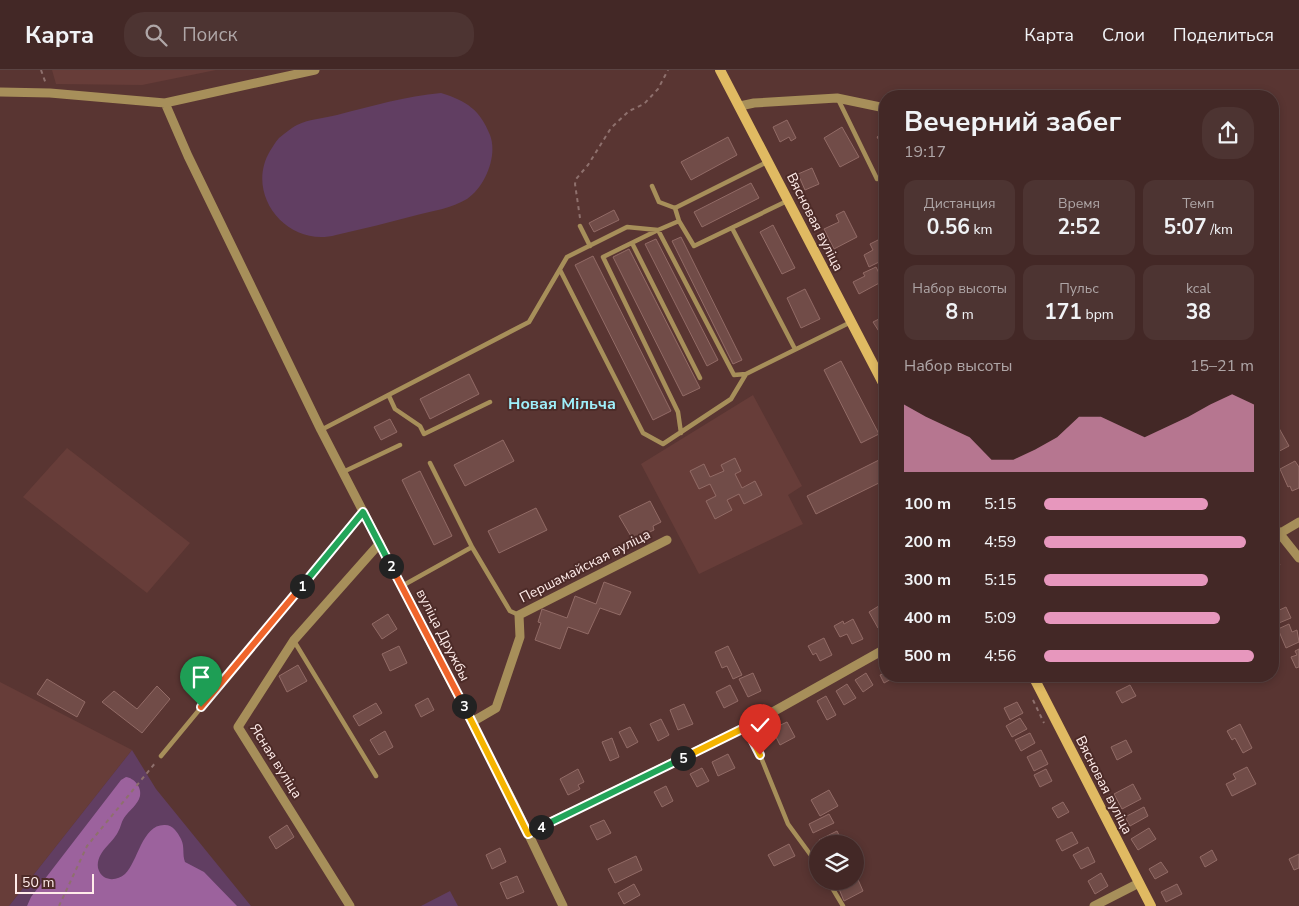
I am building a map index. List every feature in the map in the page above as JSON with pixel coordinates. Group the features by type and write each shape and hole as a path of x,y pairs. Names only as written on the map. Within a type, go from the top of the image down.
{"street":[{"path":"0,92 50,93 165,103 315,70"},
{"name":"Вясновая вуліца","path":"720,70 879,376"},
{"path":"740,106 754,103 838,98 879,107"},
{"name":"вуліца Дружбы","path":"165,103 188,156 321,430 472,722 564,906"},
{"path":"1279,535 1299,522"},
{"path":"1279,538 1299,558"},
{"name":"Першамайская вуліца","path":"472,722 496,708 520,637 519,615 667,540"},
{"name":"Ясная вуліца","path":"350,906 238,727 294,640 380,544"},
{"path":"528,834 746,727 879,652"},
{"name":"Вясновая вуліца","path":"1036,682 1151,906"},
{"path":"1094,906 1139,883"}],"lane":[{"path":"838,98 877,179"},
{"path":"652,186 659,202 676,208 768,161"},
{"path":"676,208 678,221 694,246 788,200"},
{"path":"678,221 602,257 678,412 681,433"},
{"path":"580,226 590,246"},
{"path":"321,430 529,322 567,257 627,227 658,230"},
{"path":"732,228 795,349"},
{"path":"658,230 734,375 746,374 851,322"},
{"path":"632,243 700,378"},
{"path":"560,270 643,433 662,444 731,399 746,374"},
{"path":"388,396 395,409 420,426 424,434 490,402"},
{"path":"343,472 400,445"},
{"path":"430,463 472,546 510,612 519,615"},
{"path":"161,756 363,512"},
{"path":"402,586 472,546"},
{"path":"294,640 376,776"},
{"path":"746,727 760,755 788,824 809,853"},
{"path":"833,890 843,906"}],"path":[{"path":"41,70 50,93"},
{"path":"580,226 576,179 588,165 610,128 629,112 644,104 658,89 668,70"},
{"path":"1032,698 1044,722"},
{"path":"59,906 87,846 161,756"},
{"path":"1098,773 1113,802"}],"shaded area":[{"path":"52,70 216,70 142,85 56,84"},
{"path":"441,93 458,99 472,108 486,126 492,143 491,161 484,179 467,199 436,211 336,235 318,237 302,234 287,226 275,214 267,200 263,185 263,168 276,141 290,129 312,120 402,99"},
{"path":"753,395 802,486 788,495 803,524 699,574 641,464"},
{"path":"67,448 190,543 147,593 23,497"},
{"path":"0,682 132,750 9,906 0,906"},
{"path":"132,750 156,789 251,906 9,906"},
{"path":"126,777 132,779 137,784 140,789 140,796 126,815 115,836 99,857 98,868 101,874 112,879 123,876 130,868 141,845 151,831 157,826 168,825 175,830 181,839 185,862 204,872 237,906 27,906 31,897 121,780"},
{"path":"450,891 458,906 421,906"}],"building":[{"path":"787,120 796,138 791,141 789,137 780,142 773,127"},
{"path":"842,127 859,157 840,167 824,138"},
{"path":"728,137 737,155 691,180 681,162"},
{"path":"812,168 819,184 805,190 798,174"},
{"path":"751,183 759,198 702,227 694,212"},
{"path":"614,210 619,220 594,232 589,223"},
{"path":"844,211 857,237 834,249 824,229 839,222 836,215"},
{"path":"773,225 795,268 782,274 760,232"},
{"path":"681,237 742,360 733,364 672,241"},
{"path":"656,239 718,360 707,366 645,244"},
{"path":"878,240 879,262 869,267 864,255 873,250 870,244"},
{"path":"629,249 700,388 683,396 613,257"},
{"path":"593,256 671,411 653,420 575,265"},
{"path":"876,267 879,273 879,283 859,294 853,282 865,276 863,273"},
{"path":"805,289 820,319 801,328 787,298"},
{"path":"879,319 879,331 873,322"},
{"path":"841,361 879,434 861,443 824,370"},
{"path":"469,374 479,394 430,419 420,399"},
{"path":"390,419 397,432 381,440 374,427"},
{"path":"1279,428 1289,446 1279,451"},
{"path":"503,440 514,461 465,486 454,465"},
{"path":"735,458 741,471 735,474 742,488 755,481 762,495 744,504 739,494 727,500 732,510 715,519 706,501 716,496 710,484 699,489 690,471 704,464 710,477 724,471 721,465"},
{"path":"879,460 879,483 816,514 807,496"},
{"path":"1295,461 1299,467 1299,488 1292,491 1290,486 1288,487 1280,469"},
{"path":"420,471 452,536 434,545 402,480"},
{"path":"650,501 661,522 653,526 654,530 632,538 619,516"},
{"path":"536,508 547,530 499,553 488,531"},
{"path":"604,582 631,592 620,615 600,608 588,634 568,627 560,649 535,640 541,623 538,622 542,609 567,618 575,596 596,604"},
{"path":"879,606 879,627 878,628 869,612"},
{"path":"1286,607 1291,618 1279,623 1279,610"},
{"path":"388,614 397,629 382,639 372,624"},
{"path":"853,619 863,639 852,644 847,634 840,637 834,626 843,621 844,624"},
{"path":"1289,624 1292,632 1297,630 1299,642 1286,648 1279,629"},
{"path":"824,638 832,655 820,661 816,653 813,655 808,646"},
{"path":"399,646 407,663 390,671 382,654"},
{"path":"728,646 742,675 733,679 727,666 722,668 715,652"},
{"path":"1299,649 1299,667 1296,668 1291,657 1297,655 1295,651"},
{"path":"298,665 307,681 287,692 279,676"},
{"path":"753,673 761,691 748,697 739,679"},
{"path":"866,673 873,685 863,692 855,680"},
{"path":"47,679 85,702 77,717 37,694"},
{"path":"847,684 856,698 844,705 836,691"},
{"path":"730,685 738,701 724,708 716,692"},
{"path":"1130,685 1136,696 1122,703 1116,692"},
{"path":"157,686 170,699 142,733 102,702 114,691 137,709"},
{"path":"826,696 836,715 827,720 817,701"},
{"path":"428,698 434,710 421,717 415,705"},
{"path":"1017,702 1023,713 1010,720 1004,708"},
{"path":"376,703 382,713 359,726 353,716"},
{"path":"684,704 693,724 678,730 670,710"},
{"path":"1020,718 1027,729 1012,737 1006,726"},
{"path":"661,719 669,735 658,741 650,724"},
{"path":"787,722 795,737 780,745 772,729"},
{"path":"1240,724 1252,748 1243,753 1235,738 1232,740 1227,731"},
{"path":"630,727 638,742 627,748 619,732"},
{"path":"385,731 393,747 379,755 370,740"},
{"path":"1030,733 1035,743 1021,751 1015,740"},
{"path":"612,738 619,757 610,761 602,742"},
{"path":"1126,740 1132,752 1117,760 1111,747"},
{"path":"1041,750 1048,764 1034,771 1027,757"},
{"path":"728,754 735,768 718,776 712,762"},
{"path":"1247,767 1256,784 1232,796 1226,784 1236,779 1233,774"},
{"path":"702,768 709,781 697,787 690,774"},
{"path":"578,769 584,782 578,785 580,789 568,795 560,779"},
{"path":"1046,769 1052,781 1040,787 1034,775"},
{"path":"1133,784 1141,799 1122,809 1114,794"},
{"path":"666,786 673,801 662,807 654,792"},
{"path":"829,790 838,806 820,816 811,800"},
{"path":"1063,802 1069,812 1058,818 1052,808"},
{"path":"1144,807 1148,816 1130,826 1125,817"},
{"path":"829,814 834,823 813,833 809,824"},
{"path":"604,820 611,833 597,840 590,826"},
{"path":"287,825 294,837 276,849 269,837"},
{"path":"1149,828 1156,839 1138,850 1131,839"},
{"path":"837,831 839,835 829,835"},
{"path":"1072,832 1078,843 1062,851 1056,840"},
{"path":"789,844 795,856 774,866 768,855"},
{"path":"1088,847 1095,862 1081,869 1073,855"},
{"path":"500,848 506,862 492,869 486,855"},
{"path":"1212,850 1217,860 1205,867 1200,857"},
{"path":"1299,854 1299,868 1294,870 1289,859"},
{"path":"636,856 642,870 615,883 608,869"},
{"path":"1161,862 1168,872 1155,879 1149,869"},
{"path":"1101,873 1108,886 1095,894 1088,881"},
{"path":"517,876 524,892 507,899 500,883"},
{"path":"634,884 640,895 624,904 618,893"},
{"path":"1177,884 1182,894 1166,902 1161,892"},
{"path":"839,890 863,890 863,891 844,901"}],"district":[{"name":"Новая Мільча","path":"562,404"}],"route":[{"path":"201,707 363,512 528,834 746,727 760,755"}]}
